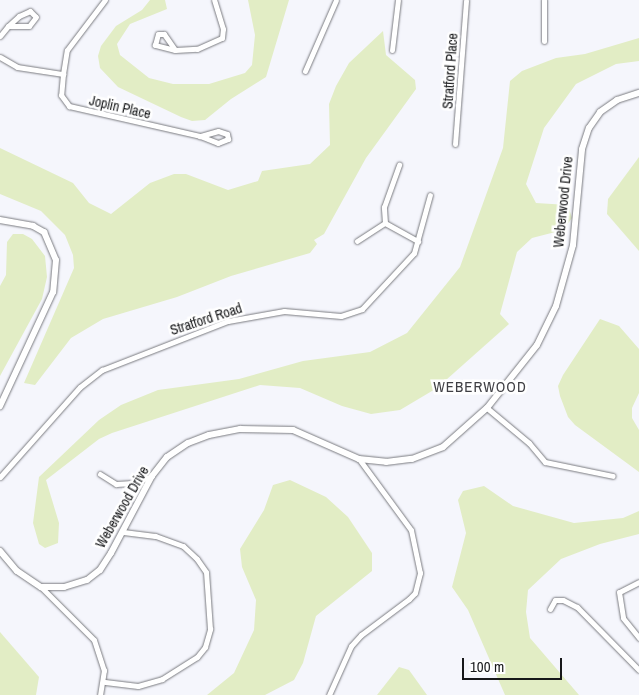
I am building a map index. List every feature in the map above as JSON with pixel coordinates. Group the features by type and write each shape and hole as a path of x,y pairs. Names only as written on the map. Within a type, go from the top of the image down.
{"street":[{"name":"Joplin Place","path":"106,0 67,50 61,95 69,106 200,136 218,143 228,139 227,134 218,131 200,136"},
{"path":"175,50 197,49 222,38 223,29 214,0"},
{"path":"305,71 336,0"},
{"path":"392,50 398,0"},
{"name":"Stratford Place","path":"456,144 466,0"},
{"path":"544,0 544,40"},
{"path":"0,36 8,26 26,12 36,17 29,26 8,26"},
{"path":"0,57 17,67 63,74"},
{"name":"Weberwood Drive","path":"41,588 64,587 87,580 100,570 123,532 152,476 167,457 188,443 240,429 293,430 359,459 386,462 412,459 443,447 487,408 537,345 556,306 573,245 582,149 589,128 600,112 617,100 639,93"},
{"path":"385,223 384,207 399,165"},
{"name":"Stratford Road","path":"0,477 80,387 102,370 228,321 284,311 353,314 406,265 418,241 430,195"},
{"path":"0,220 33,226 44,232 56,260 53,292 0,406"},
{"path":"385,223 418,241"},
{"path":"357,241 385,223"},
{"path":"487,408 529,443 545,462 613,476"},
{"path":"329,695 352,646 361,635 409,599 414,593 420,573 411,530 359,459"},
{"path":"100,474 116,484 152,476"},
{"path":"104,682 138,686 162,680 197,657 205,647 210,629 207,581 197,559 176,544 155,536 123,532"},
{"path":"0,551 17,571 41,588 94,640 101,653 104,682 100,695"},
{"path":"639,582 619,592 622,618 639,638"},
{"path":"550,608 555,600 563,600 577,607 639,670"}],"green space":[{"path":"150,0 165,0 167,9 130,24 117,44 120,55 149,78 173,84 209,84 245,73 252,65 255,35 248,0 289,0 266,77 231,99 205,120 192,121 118,87 100,68 98,56 101,46 116,26 142,10"},
{"path":"383,31 386,55 415,80 416,89 366,158 324,234 314,240 317,244 310,253 231,276 177,297 103,319 71,338 35,385 24,383 74,268 73,255 65,235 41,211 0,194 0,148 73,183 89,203 111,214 150,183 174,174 186,174 228,190 258,181 262,171 310,164 330,145 329,104 336,86 349,63"},
{"path":"639,38 639,61 616,64 576,84 544,128 526,184 536,203 568,205 572,218 563,230 532,238 517,252 500,314 509,324 437,388 400,410 371,414 342,406 300,388 260,385 112,433 99,439 46,480 59,523 58,543 45,548 39,544 33,523 39,477 99,420 121,405 158,390 239,379 303,361 370,352 407,333 460,267 503,148 510,81 522,71 556,58 585,54"},
{"path":"639,157 639,251 607,214 608,199"},
{"path":"13,234 23,234 32,239 45,256 47,277 42,299 0,376 0,286 6,275 7,242"},
{"path":"600,319 619,326 639,349 639,393 632,408 632,418 639,430 639,472 575,425 568,417 560,396 558,386 563,375"},
{"path":"290,480 326,497 348,517 372,553 372,571 316,616 303,663 294,680 265,695 207,695 234,673 254,630 256,600 242,567 240,549 264,510 273,485"},
{"path":"484,486 513,506 574,523 623,518 639,511 639,534 600,544 561,559 528,590 526,612 530,638 579,695 505,695 468,610 452,587 466,533 458,500 463,491"},
{"path":"0,632 39,677 36,695 0,695"},
{"path":"399,667 409,670 427,695 377,695"}],"district":[{"name":"WEBERWOOD","path":"480,387"}]}
